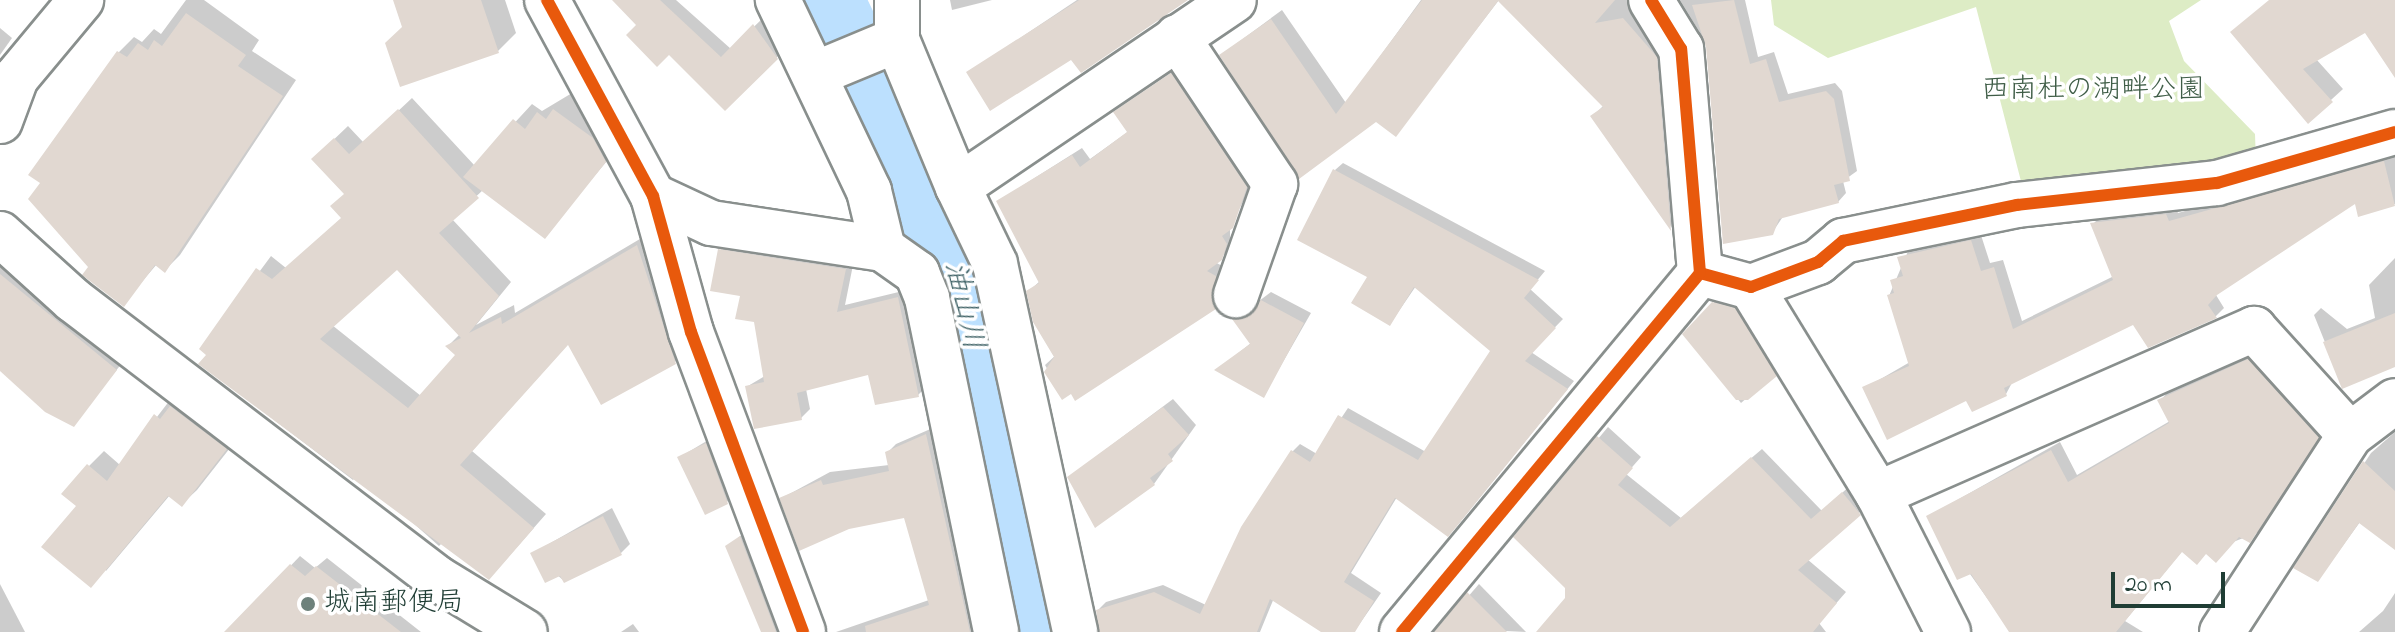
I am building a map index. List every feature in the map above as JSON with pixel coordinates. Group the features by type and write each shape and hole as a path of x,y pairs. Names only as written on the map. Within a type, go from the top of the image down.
{"street":[{"path":"0,121 16,78 81,0"},
{"path":"547,0 653,196 691,332 803,632"},
{"path":"778,0 869,191 883,249"},
{"path":"958,187 1234,0"},
{"path":"1402,632 1700,273 1681,49 1651,0"},
{"path":"815,74 897,20 958,187 995,264 1075,632"},
{"path":"1177,37 1275,184 1236,295"},
{"path":"1700,273 1751,287 1818,262 1843,241 2017,205 2217,183 2395,132"},
{"path":"653,196 711,223 883,249 917,273 927,298 996,632"},
{"path":"0,234 73,300 435,577 525,632"},
{"path":"1751,287 1878,494 1948,632"},
{"path":"1878,494 2254,329 2350,435"},
{"path":"2222,632 2350,435 2395,401"}],"green space":[{"name":"西南杜の湖畔公園","path":"1771,0 2201,0 2169,21 2184,61 2255,134 2256,162 2023,189 1976,7 1828,58 1774,25"}],"building":[{"path":"393,0 481,0 499,53 400,87 385,43 402,27"},
{"path":"612,0 660,0 721,57 753,24 778,59 725,111 669,55 657,67 626,35 636,25"},
{"path":"1079,0 1188,0 1081,73 1071,60 990,111 966,72"},
{"path":"1422,0 1615,0 1595,23 1623,18 1657,57 1671,231 1590,116 1603,107 1498,1 1396,137 1376,122 1299,179 1219,55 1271,19 1336,114"},
{"path":"1734,0 1750,64 1766,59 1779,102 1826,91 1834,99 1850,181 1834,185 1839,203 1779,219 1773,235 1723,244 1706,47 1692,5"},
{"path":"2269,0 2395,0 2395,78 2365,33 2303,69 2333,102 2308,124 2230,32"},
{"path":"186,13 246,55 238,66 283,96 165,273 155,265 124,307 82,275 88,267 28,199 40,183 28,175 117,51 127,57 138,43 148,50 154,40 162,46"},
{"path":"1171,73 1247,187 1233,228 1222,236 1227,244 1222,260 1207,271 1216,276 1216,309 1075,401 1071,394 1062,400 1044,372 1054,357 1033,322 1026,291 1039,283 996,201 1072,155 1080,167 1127,132 1113,112"},
{"path":"398,109 479,198 439,233 499,296 469,333 501,317 502,324 637,245 676,364 601,405 568,345 460,465 534,528 489,580 198,364 206,355 199,349 256,268 272,279 341,218 330,206 344,194 311,159 334,138 349,154","holes":["397,270 461,338 445,346 455,355 408,408 320,339"]},
{"path":"553,109 593,138 606,162 545,239 463,177 513,119 525,129 537,112 546,119"},
{"path":"2384,161 2395,206 2358,217 2355,204 2217,295 2208,305 2217,318 2148,348 2133,325 2004,388 2007,396 1972,412 1966,401 1887,440 1862,387 1909,366 1887,295 1894,293 1890,280 1903,276 1897,257 1971,240 1981,271 1994,267 2013,329 2113,280 2090,223 2166,214 2169,221"},
{"path":"1333,169 1539,280 1524,298 1556,328 1525,361 1568,389 1448,537 1395,498 1344,582 1374,601 1355,632 1321,632 1270,599 1257,632 1099,632 1096,610 1154,592 1200,614 1241,527 1291,450 1310,462 1338,415 1418,460 1490,351 1414,287 1390,326 1351,303 1367,277 1297,240"},
{"path":"718,249 846,269 837,312 898,297 919,397 875,405 868,375 797,393 802,420 754,429 745,386 764,382 754,322 735,319 740,296 710,291"},
{"path":"0,274 117,370 74,427 45,412 0,371"},
{"path":"1261,300 1304,323 1264,398 1214,370 1250,344 1232,319 1252,314"},
{"path":"1712,302 1735,308 1777,376 1748,400 1736,400 1682,334"},
{"path":"2395,313 2395,367 2342,389 2323,342"},
{"path":"2248,359 2319,438 2250,543 2239,537 2216,563 2206,554 2197,565 2182,552 2116,632 2009,632 1971,574 1957,580 1926,516 2051,450 2068,482 2169,423 2157,400"},
{"path":"170,406 227,449 182,507 168,496 91,588 41,547 76,506 61,494 87,464 107,481 154,414 160,419"},
{"path":"1163,407 1189,435 1168,454 1173,461 1150,478 1155,485 1095,528 1067,477"},
{"path":"926,434 970,632 866,632 865,626 929,605 904,518 849,529 799,551 779,498 821,480 823,485 889,471 885,452"},
{"path":"1597,436 1633,468 1618,485 1670,527 1751,457 1811,519 1842,492 1861,515 1798,570 1837,603 1813,632 1536,632 1565,598 1565,588 1513,537"},
{"path":"706,443 728,504 705,515 677,457"},
{"path":"2363,461 2395,491 2395,550 2359,523 2318,582 2293,568"},
{"path":"603,516 622,555 564,583 560,576 545,583 530,553"},
{"path":"740,536 776,632 761,632 725,546"},
{"name":"城南郵便局","path":"290,564 305,576 316,566 401,632 224,632"},
{"path":"1467,592 1507,632 1434,632"}],"waterway":[{"name":"油山川","path":"830,0 949,248 1040,632"}],"cycle path":[{"path":"547,0 653,196 691,332 803,632"},
{"path":"1402,632 1700,273 1681,49 1651,0"},
{"path":"1700,273 1751,287 1818,262 1843,241 2017,205 2217,183 2395,132"}],"place":[{"name":"城南郵便局","path":"308,604"}]}
